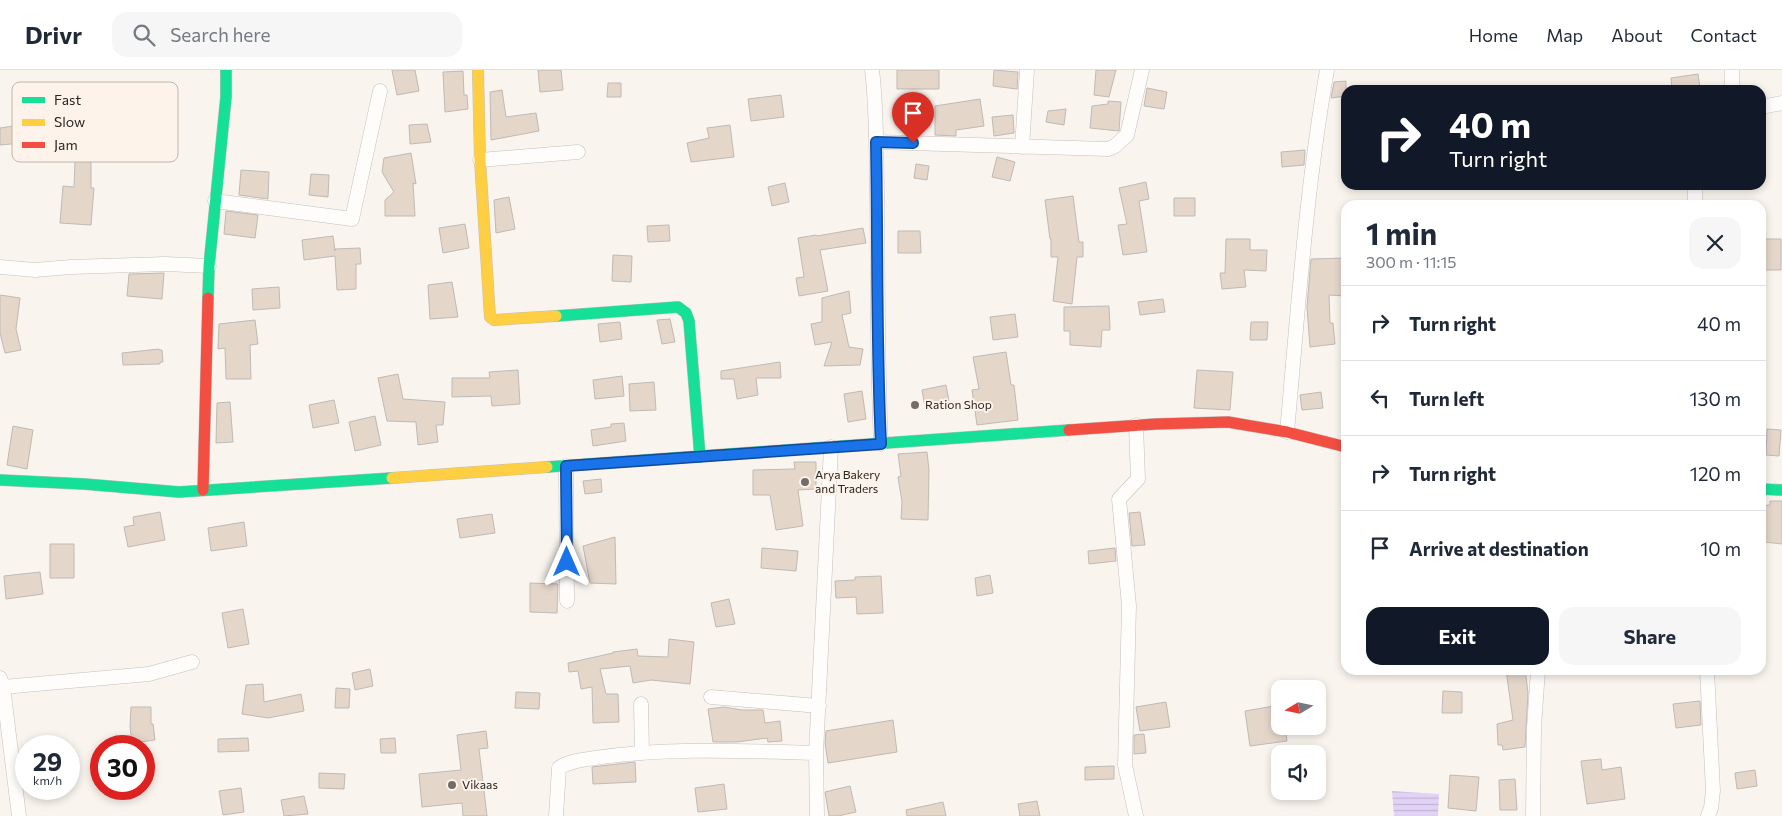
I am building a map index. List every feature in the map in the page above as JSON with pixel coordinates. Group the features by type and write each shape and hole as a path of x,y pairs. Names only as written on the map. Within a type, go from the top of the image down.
{"main road":[{"path":"204,490 209,266 226,97 226,70"},
{"path":"478,70 480,160 490,317 494,320 678,307 686,313 689,321 700,457"},
{"path":"0,480 84,484 179,492 1136,425 1228,422 1287,432 1341,446"},
{"path":"1766,489 1782,490"}],"street":[{"path":"872,70 875,90 878,238 877,324 881,444"},
{"path":"1022,147 1027,70"},
{"path":"876,142 1101,149 1115,146 1127,134 1142,70"},
{"path":"1287,432 1301,276 1319,118 1328,70"},
{"path":"1732,70 1732,85"},
{"path":"215,201 352,220 380,91"},
{"path":"1766,106 1782,103"},
{"path":"480,160 578,152"},
{"path":"0,267 35,270 165,264 209,266"},
{"path":"1136,425 1138,480 1119,499 1130,606 1125,766 1136,816"},
{"path":"817,816 816,753 831,447"},
{"path":"566,466 567,601"},
{"path":"19,816 1,682 149,674 192,662"},
{"path":"1533,816 1534,727 1538,675"},
{"path":"1707,675 1713,791 1708,816"},
{"path":"711,697 819,706"},
{"path":"641,704 642,753"},
{"path":"556,816 559,768 564,764 576,761 621,754 715,750 816,753"}],"shaded area":[{"path":"1392,791 1439,794 1438,816 1394,816"}],"building":[{"path":"392,70 415,70 419,91 397,95"},
{"path":"538,70 561,70 563,90 540,92"},
{"path":"897,70 939,70 939,89 897,89"},
{"path":"994,70 1018,72 1017,89 993,86"},
{"path":"1096,70 1116,70 1109,97 1094,95"},
{"path":"463,71 464,95 467,95 468,109 445,112 443,72"},
{"path":"1698,74 1700,85 1672,85 1671,78"},
{"path":"1346,81 1346,85 1341,85 1341,97 1331,98 1334,82"},
{"path":"608,83 621,83 621,97 607,97"},
{"path":"1147,88 1167,92 1164,109 1144,106"},
{"path":"502,90 506,117 536,113 539,131 491,140 490,92"},
{"path":"781,95 784,117 751,121 748,99"},
{"path":"980,99 984,126 956,130 956,136 935,135 935,106"},
{"path":"1108,101 1121,102 1119,131 1090,128 1092,106 1108,104"},
{"path":"1066,109 1064,125 1046,122 1048,111"},
{"path":"1013,115 1014,133 994,136 992,117"},
{"path":"427,124 431,142 410,144 409,125"},
{"path":"730,125 734,157 691,162 687,143 709,138 707,128"},
{"path":"12,126 12,144 0,145 0,128"},
{"path":"1305,150 1304,165 1282,167 1281,152"},
{"path":"411,153 416,184 413,183 415,216 385,216 385,200 394,192 382,172 384,158"},
{"path":"997,157 1015,162 1010,181 992,177"},
{"path":"75,162 91,162 91,188 94,188 91,225 60,223 63,186 74,187"},
{"path":"916,164 929,166 927,180 914,178"},
{"path":"241,170 269,172 268,199 239,195"},
{"path":"311,174 329,175 328,197 309,195"},
{"path":"1146,182 1149,199 1139,201 1147,252 1123,255 1118,225 1127,224 1119,188"},
{"path":"785,183 789,202 772,206 768,187"},
{"path":"1073,196 1079,242 1083,242 1083,257 1077,257 1072,304 1053,301 1058,257 1051,257 1051,239 1045,200"},
{"path":"509,197 515,229 496,233 494,200"},
{"path":"1174,198 1195,198 1195,216 1174,216"},
{"path":"226,211 258,215 255,238 224,234"},
{"path":"465,224 469,248 443,253 439,228"},
{"path":"669,225 670,241 648,242 647,226"},
{"path":"863,228 866,243 820,250 828,291 799,296 796,278 804,277 798,238"},
{"path":"898,231 920,231 921,253 898,253"},
{"path":"333,236 335,251 335,249 360,248 361,264 356,264 356,289 337,290 335,256 304,260 302,240"},
{"path":"1226,239 1250,239 1250,250 1267,250 1266,271 1244,270 1246,287 1222,289 1220,273 1225,273"},
{"path":"1766,239 1781,239 1781,270 1766,270"},
{"path":"613,255 632,256 631,282 612,281"},
{"path":"1341,258 1341,296 1329,295 1330,323 1333,323 1335,344 1310,347 1307,307 1311,259"},
{"path":"164,273 162,299 127,296 129,274"},
{"path":"452,282 458,317 430,319 428,285"},
{"path":"279,287 280,308 253,310 252,289"},
{"path":"849,291 851,313 842,315 849,347 863,349 860,365 824,366 832,342 815,345 811,324 822,322 822,298"},
{"path":"0,295 20,298 16,329 21,350 5,353 0,333"},
{"path":"1163,299 1165,312 1140,315 1138,302"},
{"path":"1109,306 1110,330 1102,330 1101,347 1070,345 1070,331 1064,331 1064,307"},
{"path":"1015,314 1018,337 993,340 990,317"},
{"path":"670,319 675,342 662,344 657,320"},
{"path":"255,320 258,344 250,345 251,379 226,379 225,348 218,349 219,324"},
{"path":"620,322 622,339 600,342 598,324"},
{"path":"1251,322 1268,322 1267,340 1250,340"},
{"path":"162,350 163,362 160,362 160,364 123,365 122,353"},
{"path":"1006,352 1011,385 1014,385 1018,420 977,425 972,390 979,389 973,357"},
{"path":"780,362 781,378 756,378 758,395 737,399 734,379 721,379 721,371"},
{"path":"518,370 520,404 492,406 491,396 452,397 452,378 490,378 489,372"},
{"path":"1197,370 1233,372 1230,410 1194,408"},
{"path":"398,374 403,399 445,402 443,425 436,425 438,442 418,445 416,422 387,421 378,378"},
{"path":"622,376 624,396 595,399 593,380"},
{"path":"654,382 656,410 630,411 629,384"},
{"path":"946,385 949,401 925,407 922,390"},
{"path":"862,391 866,419 848,422 844,394"},
{"path":"1321,392 1323,408 1302,410 1300,395"},
{"path":"334,400 339,423 313,428 309,405"},
{"path":"230,402 233,442 216,443 217,403"},
{"path":"375,416 381,445 355,451 349,422"},
{"path":"624,423 626,441 593,446 591,430 611,427 611,424"},
{"path":"13,426 33,430 27,469 7,465"},
{"path":"1767,429 1781,430 1779,456 1766,455"},
{"path":"927,452 929,470 928,520 901,519 902,502 898,477 901,476 898,454"},
{"path":"794,462 816,462 816,489 798,490 803,526 776,530 770,495 753,495 753,470 795,469"},
{"path":"601,479 602,492 585,494 583,481"},
{"path":"1770,501 1782,501 1782,544 1766,542 1766,505 1770,505"},
{"path":"160,512 165,540 128,547 124,527 134,525 133,517"},
{"path":"1140,512 1145,545 1132,546 1129,513"},
{"path":"492,514 495,533 460,538 457,519"},
{"path":"244,522 247,546 211,551 208,528"},
{"path":"615,537 616,584 590,583 583,546"},
{"path":"50,544 74,544 74,578 50,578"},
{"path":"762,548 798,551 796,571 761,568"},
{"path":"1115,548 1116,561 1089,564 1088,551"},
{"path":"40,572 43,594 6,599 4,576"},
{"path":"990,575 993,593 977,596 975,578"},
{"path":"881,576 883,613 857,614 856,597 836,598 835,581 855,580 855,577"},
{"path":"530,583 558,584 557,613 530,612"},
{"path":"729,599 735,624 716,627 711,603"},
{"path":"243,609 249,644 228,648 222,613"},
{"path":"669,639 694,642 690,684 651,680 633,683 630,666 600,669 606,694 618,694 619,722 593,723 592,687 581,689 578,671 569,672 568,663 613,652 637,649 638,656 668,657"},
{"path":"370,669 373,686 355,690 352,673"},
{"path":"1507,675 1526,675 1528,692 1525,747 1503,750 1502,745 1498,745 1497,724 1513,720"},
{"path":"263,684 264,702 301,694 304,711 268,718 242,714 246,685"},
{"path":"336,688 350,689 349,708 335,708"},
{"path":"1443,691 1462,692 1462,713 1442,713"},
{"path":"516,692 540,693 539,709 515,708"},
{"path":"1700,701 1701,725 1676,728 1673,704"},
{"path":"1166,702 1170,727 1140,731 1136,707"},
{"path":"131,707 151,707 151,724 153,724 154,735 131,735"},
{"path":"724,707 742,710 763,710 765,723 780,721 782,741 768,742 767,738 737,742 713,742 708,709"},
{"path":"1271,707 1271,735 1286,735 1287,741 1250,746 1245,711"},
{"path":"893,720 897,752 828,763 825,743 826,731"},
{"name":"Vikaas","path":"486,731 488,748 479,749 487,816 463,816 462,803 422,807 419,774 461,770 457,735"},
{"path":"1144,734 1146,753 1134,754 1134,735"},
{"path":"248,738 249,751 218,752 218,739"},
{"path":"395,738 396,753 381,753 380,739"},
{"path":"1601,759 1602,770 1621,767 1625,799 1587,804 1581,761"},
{"path":"635,762 636,782 593,784 592,767"},
{"path":"1114,766 1114,779 1085,780 1085,767"},
{"path":"1755,770 1757,786 1737,789 1735,773"},
{"path":"319,773 345,774 344,789 319,788"},
{"path":"1450,775 1479,777 1476,811 1448,808"},
{"path":"1515,779 1517,810 1500,810 1499,780"},
{"path":"724,784 727,809 698,812 695,788"},
{"path":"850,786 856,812 829,816 825,792"},
{"path":"241,788 244,812 223,815 219,791"},
{"path":"304,796 308,814 284,816 281,800"},
{"path":"1037,801 1040,816 1020,816 1018,804"},
{"path":"943,802 946,816 907,816 906,810"}],"traffic: fast":[{"path":"208,298 209,266 226,97 226,70"},
{"path":"556,316 678,307 686,313 689,321 700,457"},
{"path":"547,467 1069,430"},
{"path":"0,480 84,484 179,492 392,478"},
{"path":"1766,489 1782,490"}],"traffic: slow":[{"path":"478,70 480,160 490,317 494,320 556,316"},
{"path":"392,478 547,467"}],"traffic: jam":[{"path":"203,490 208,298"},
{"path":"1069,430 1156,424 1228,422 1287,432 1341,446"}],"place":[{"name":"Ration Shop","path":"915,405"},
{"name":"Arya Bakery and Traders","path":"805,482"},
{"name":"Vikaas","path":"452,785"}],"route":[{"path":"567,562 566,466 881,444 878,392 876,142 913,143"}]}
